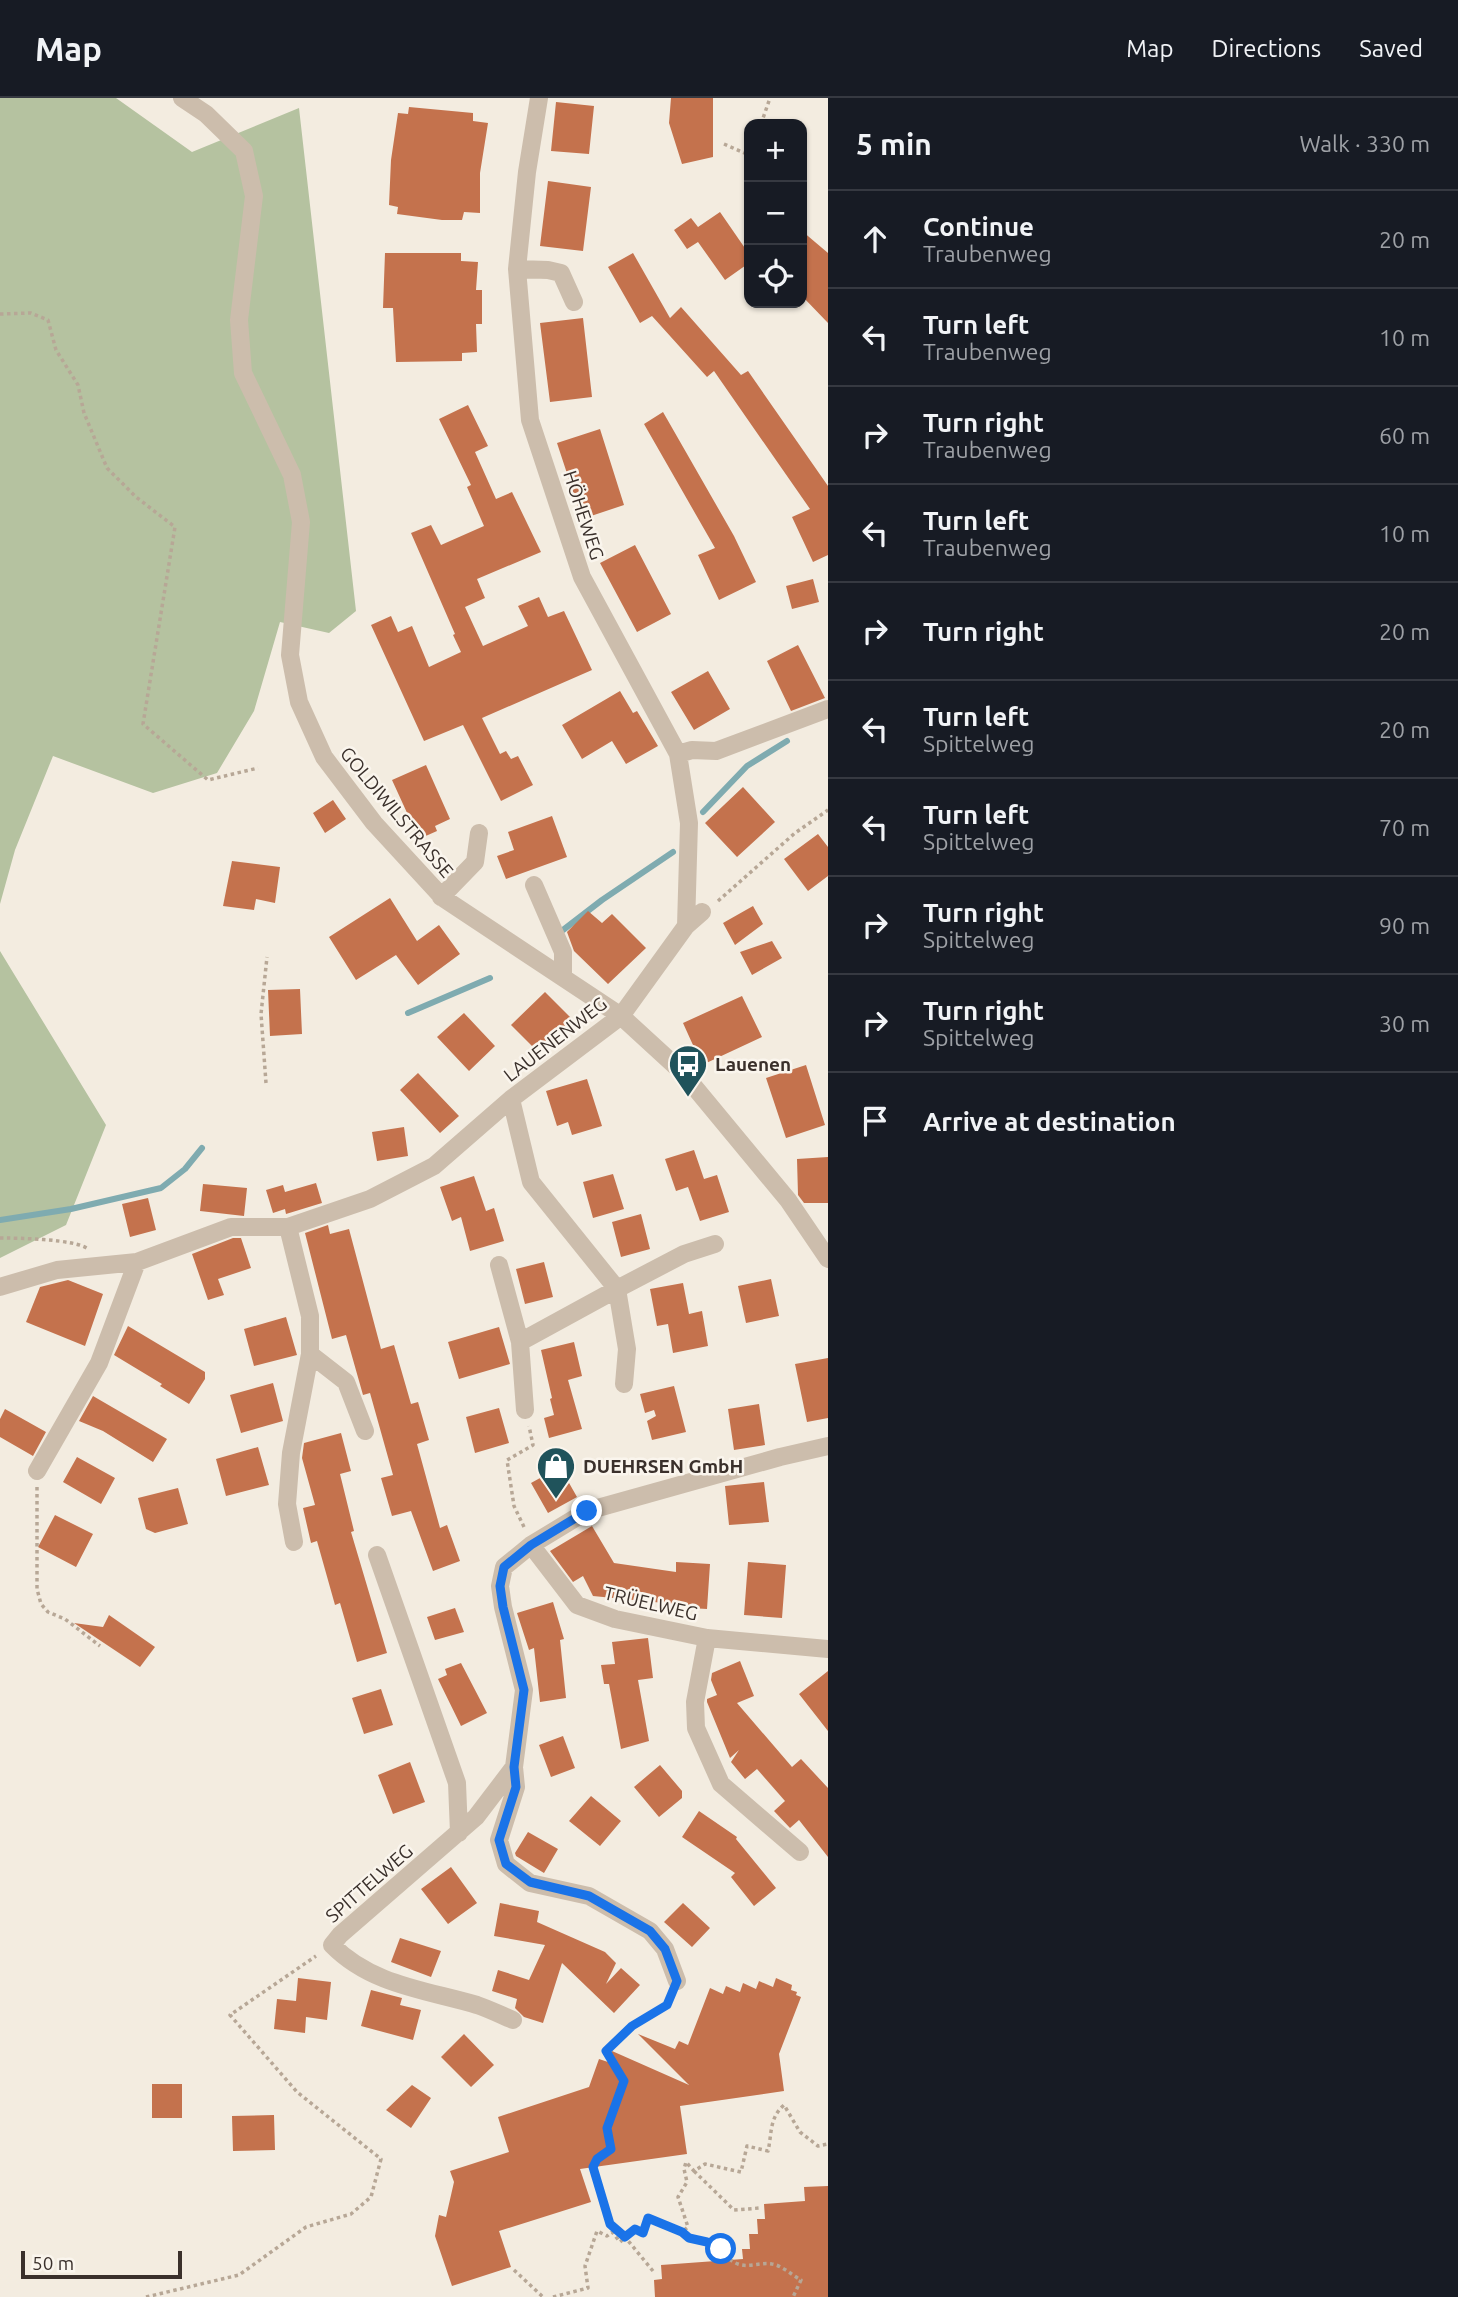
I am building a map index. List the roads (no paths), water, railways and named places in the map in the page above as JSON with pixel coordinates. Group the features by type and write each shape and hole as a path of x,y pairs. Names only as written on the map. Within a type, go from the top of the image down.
{"street":[{"name":"GOLDIWILSTRASSE","path":"182,98 206,114 244,151 254,196 239,320 243,373 292,475 301,522 290,655 299,702 324,757 374,822 441,897 621,1016 682,1072 788,1200 828,1259"},
{"name":"HÖHEWEG","path":"539,98 527,172 517,269 530,419 582,577 678,754 689,823 686,926"},
{"path":"517,269 561,273 574,302"},
{"path":"678,754 692,750 716,751 828,709"},
{"path":"441,897 475,862 479,833"},
{"path":"534,885 563,952 563,977"},
{"name":"LAUENENWEG","path":"0,1287 57,1269 137,1262 231,1227 288,1227 370,1199 434,1166 511,1099 621,1016 686,926 702,912"},
{"name":"LAUENENWEG","path":"511,1099 531,1182 617,1290"},
{"path":"288,1227 310,1316 310,1354 290,1453 287,1504 294,1542"},
{"path":"520,1342 684,1254 715,1244"},
{"path":"37,1471 99,1363 137,1262"},
{"path":"499,1265 520,1342 525,1410"},
{"path":"617,1290 626,1349 624,1384"},
{"path":"310,1354 346,1382 365,1431"},
{"name":"SPITTELWEG","path":"677,1981 665,1949 650,1931 589,1896 530,1882 506,1864 499,1840 516,1787 514,1767 524,1690 503,1607 500,1586 504,1567 531,1545 587,1511 828,1446"},
{"name":"TRÜELWEG","path":"531,1545 577,1605 615,1619 708,1638 828,1649"},
{"path":"377,1555 457,1783 459,1833"},
{"name":"TRÜELWEG","path":"708,1638 695,1702 695,1728 721,1784 800,1852"},
{"name":"SPITTELWEG","path":"513,2020 479,2006 395,1984 345,1958 332,1945 340,1935 476,1817 514,1767"}],"waterway":[{"path":"703,812 747,766 787,741"},
{"path":"563,930 673,852"},
{"path":"408,1013 490,978"},
{"path":"0,1220 71,1209 161,1188 185,1169 202,1148"}],"place":[{"name":"Lauenen","path":"688,1098"},
{"name":"DUEHRSEN GmbH","path":"556,1500"}]}
